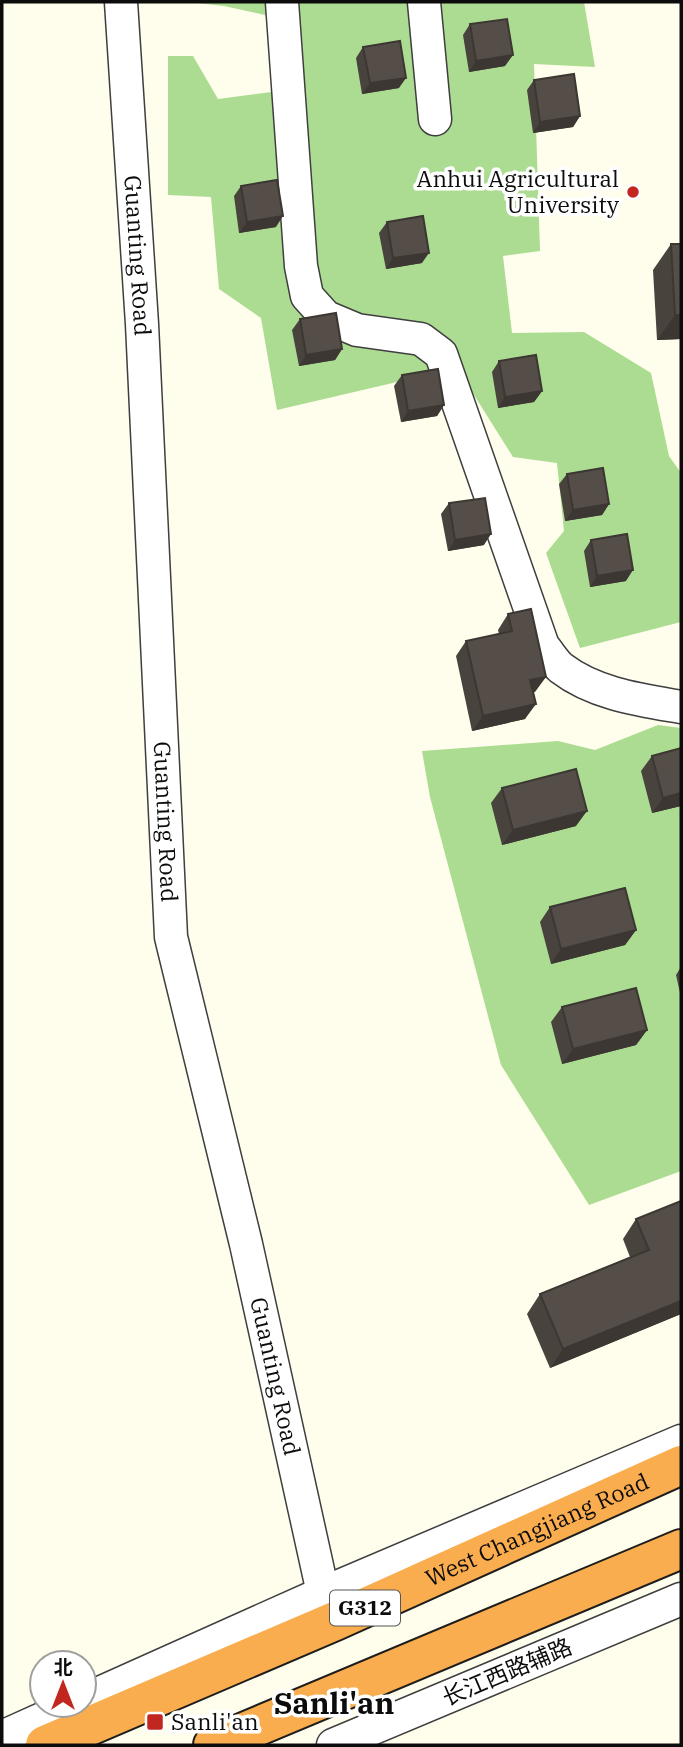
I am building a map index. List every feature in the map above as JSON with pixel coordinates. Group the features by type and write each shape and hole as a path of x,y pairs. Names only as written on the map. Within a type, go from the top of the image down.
{"highway":[{"name":"West Changjiang Road","path":"46,1745 329,1607 681,1465"},
{"path":"213,1745 681,1549"}],"street":[{"name":"Guanting Road","path":"121,2 142,324 171,937 246,1244 329,1607"},
{"path":"282,2 301,266 307,296 326,317 357,330 421,339 441,354 543,646 559,666 581,680 627,698 681,707"},
{"path":"424,2 435,119"},
{"path":"98,1695 329,1607 681,1441"},
{"name":"长江西路辅路","path":"333,1745 681,1599"},
{"path":"2,1737 42,1719"}],"green space":[{"path":"188,2 584,2 595,67 534,64 540,251 503,256 512,333 584,332 651,373 669,456 681,473 681,622 580,648 546,553 564,531 557,463 513,457 457,368 277,410 261,318 219,289 211,197 168,195 168,56 193,56 218,99 303,88 298,62 265,15"},
{"path":"658,725 681,728 681,1171 589,1205 501,1065 430,797 422,751 558,741 595,750"}],"building":[{"path":"507,19 513,55 476,61 470,24"},
{"path":"400,41 406,78 370,83 363,47"},
{"path":"574,74 580,116 540,122 534,80"},
{"path":"277,180 283,216 247,222 241,186"},
{"path":"423,216 429,253 393,258 387,222"},
{"path":"671,244 681,244 681,315 675,315"},
{"path":"336,313 342,349 306,355 300,319"},
{"path":"536,355 542,391 505,397 499,361"},
{"path":"438,369 444,405 408,411 402,375"},
{"path":"603,468 609,504 573,510 567,474"},
{"path":"485,498 491,534 455,540 449,503"},
{"path":"627,534 633,570 597,576 591,540"},
{"path":"531,609 546,677 530,680 536,704 483,716 466,641 512,631 508,614"},
{"path":"681,748 681,793 663,798 652,756"},
{"path":"576,769 587,811 513,830 502,788"},
{"path":"625,888 636,930 561,949 550,907"},
{"path":"636,988 647,1030 573,1049 562,1007"},
{"path":"681,1201 681,1301 563,1349 540,1294 649,1250 636,1219"}],"place":[{"name":"Anhui Agricultural University","path":"633,192"},
{"name":"Sanli'an","path":"155,1722"}],"district":[{"name":"Sanli'an","path":"334,1704"}]}
